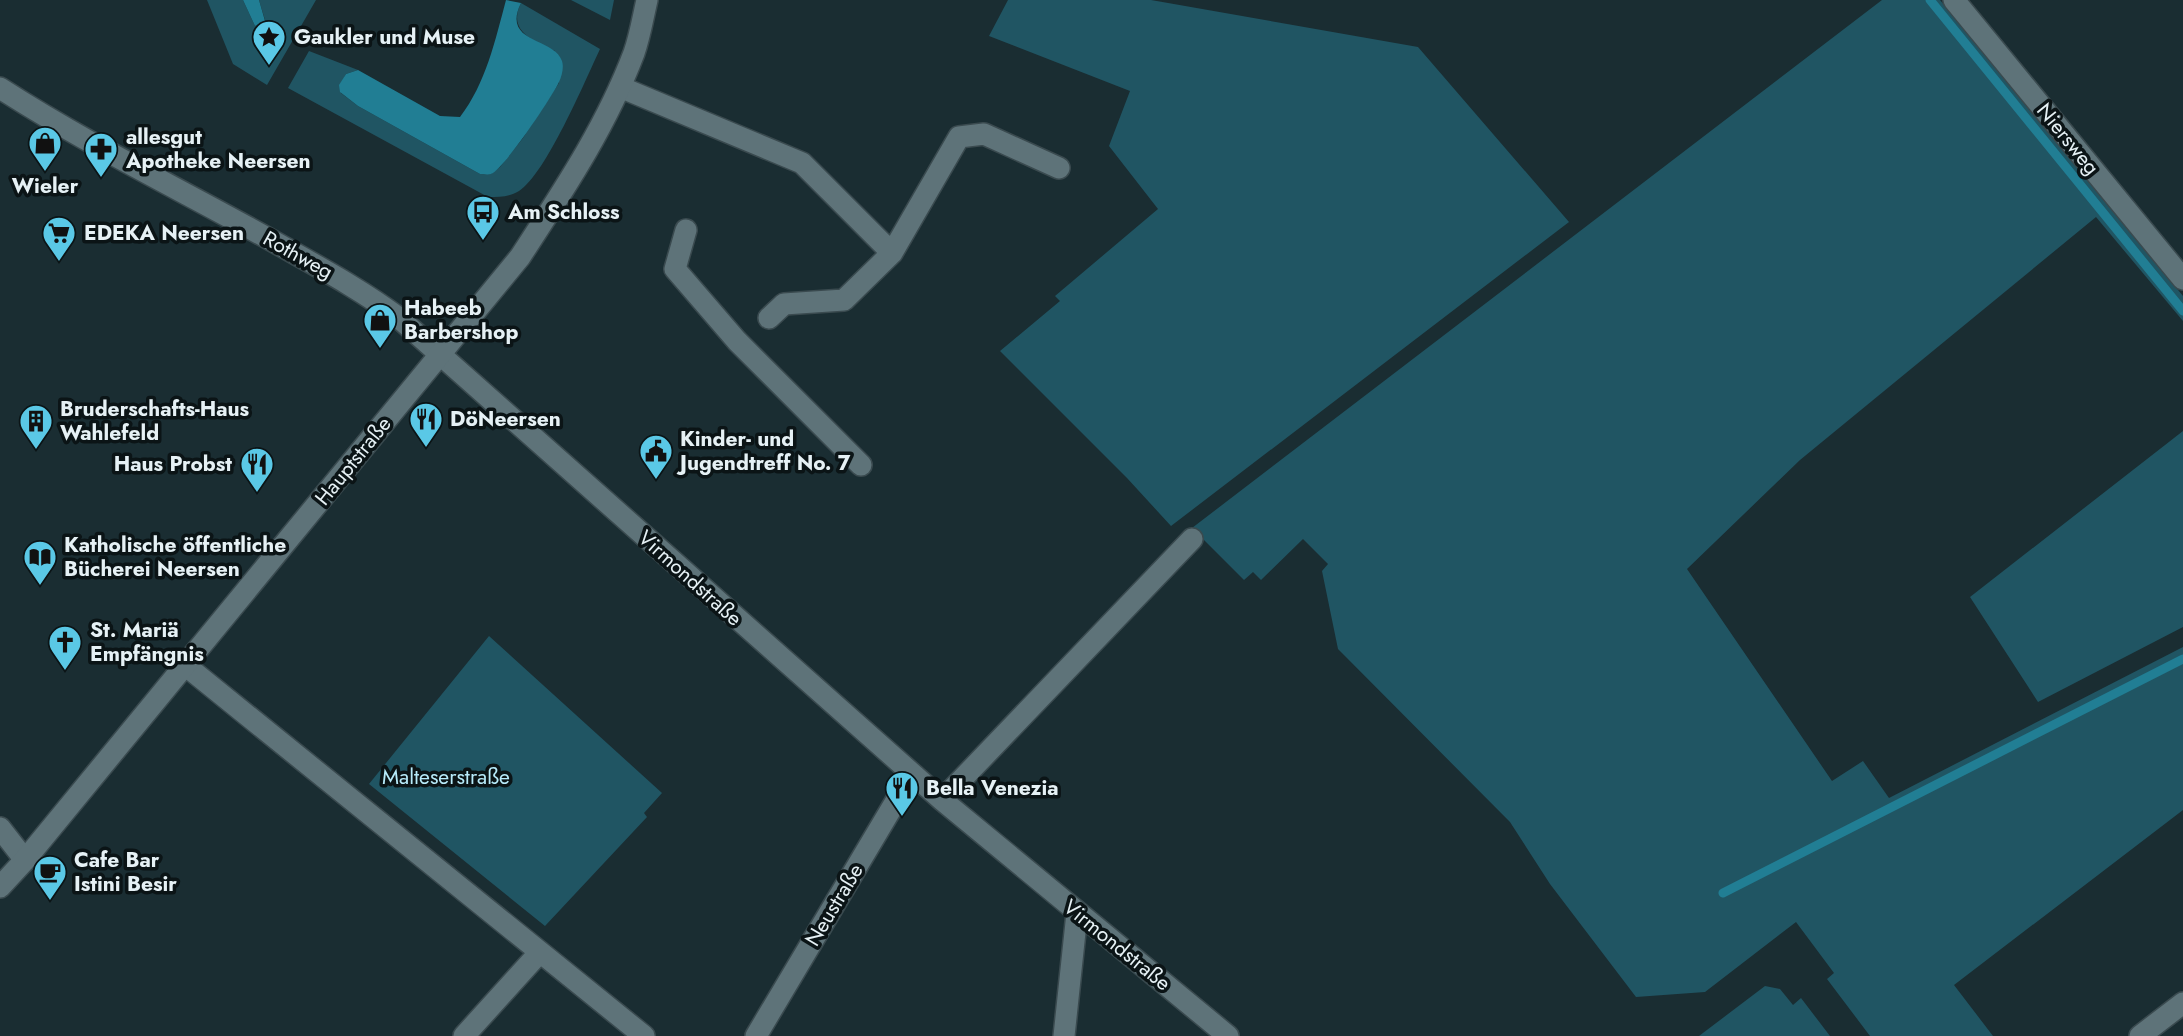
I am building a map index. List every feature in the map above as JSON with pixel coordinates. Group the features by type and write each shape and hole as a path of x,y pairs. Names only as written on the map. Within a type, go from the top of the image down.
{"street":[{"name":"Hauptstraße","path":"0,887 520,257 577,170 620,87 635,50 647,0"},
{"name":"Niersweg","path":"1954,0 2183,279"},
{"path":"620,87 802,163 892,253"},
{"name":"Rothweg","path":"0,88 349,284 381,304 441,354"},
{"path":"769,318 785,304 844,300 892,253 959,136 984,134 1059,168"},
{"path":"686,230 675,270 737,341 861,465"},
{"name":"Virmondstraße","path":"441,354 942,800 1228,1036"},
{"path":"942,800 1192,539"},
{"path":"185,665 644,1036"},
{"name":"Neustraße","path":"756,1036 912,774"},
{"path":"0,828 25,860"},
{"path":"1064,1036 1077,913"},
{"path":"464,1036 540,952"},
{"path":"2140,1036 2183,1003"}],"green space":[{"path":"207,0 243,0 255,26 265,20 259,0 316,0 267,85 233,64"},
{"path":"571,0 614,0 610,20"},
{"path":"1008,0 1151,0 1418,47 1569,222 1171,526 1000,351 1060,301 1055,296 1158,209 1109,146 1130,91 989,36"},
{"path":"1882,0 1940,0 2183,296 2183,321 2096,217 1800,460 1687,569 1832,781 1863,761 1889,798 2183,647 2183,810 1954,985 1993,1036 1870,1036 1827,979 1834,973 1796,922 1705,992 1636,997 1550,884 1510,822 1338,649 1322,571 1328,564 1303,539 1261,580 1253,572 1244,580 1192,528"},
{"path":"521,3 600,49 553,147 530,181 512,194 488,197 288,88 309,51 358,70 346,74 340,85 341,93 358,106 480,174 491,174 523,138 559,83 555,51 531,39 520,28 517,21"},
{"path":"2183,431 2183,627 2038,702 1970,597"},
{"name":"Malteserstraße","path":"489,636 662,793 644,813 647,817 545,926 369,784"},
{"path":"1765,986 1780,989 1793,1005 1801,998 1830,1036 1699,1036"}],"shaded area":[{"path":"243,0 259,0 265,21 255,26"},
{"path":"506,0 521,3 517,16 518,26 523,33 557,53 563,69 559,82 538,116 506,160 491,174 480,174 358,106 340,92 339,85 346,74 358,70 440,116 460,117 483,76"}],"waterway":[{"path":"1930,0 2183,311"},
{"path":"1723,893 2183,659"}],"place":[{"name":"Gaukler und Muse","path":"269,67"},
{"name":"Wieler","path":"45,173"},
{"name":"allesgut Apotheke Neersen","path":"101,179"},
{"name":"Am Schloss","path":"483,242"},
{"name":"EDEKA Neersen","path":"59,263"},
{"name":"Habeeb Barbershop","path":"380,350"},
{"name":"DöNeersen","path":"426,449"},
{"name":"Bruderschafts-Haus Wahlefeld","path":"36,451"},
{"name":"Kinder- und Jugendtreff No. 7","path":"656,481"},
{"name":"Haus Probst","path":"257,494"},
{"name":"Katholische öffentliche Bücherei Neersen","path":"40,587"},
{"name":"St. Mariä Empfängnis","path":"65,672"},
{"name":"Bella Venezia","path":"902,818"},
{"name":"Cafe Bar Istini Besir","path":"50,902"}]}
